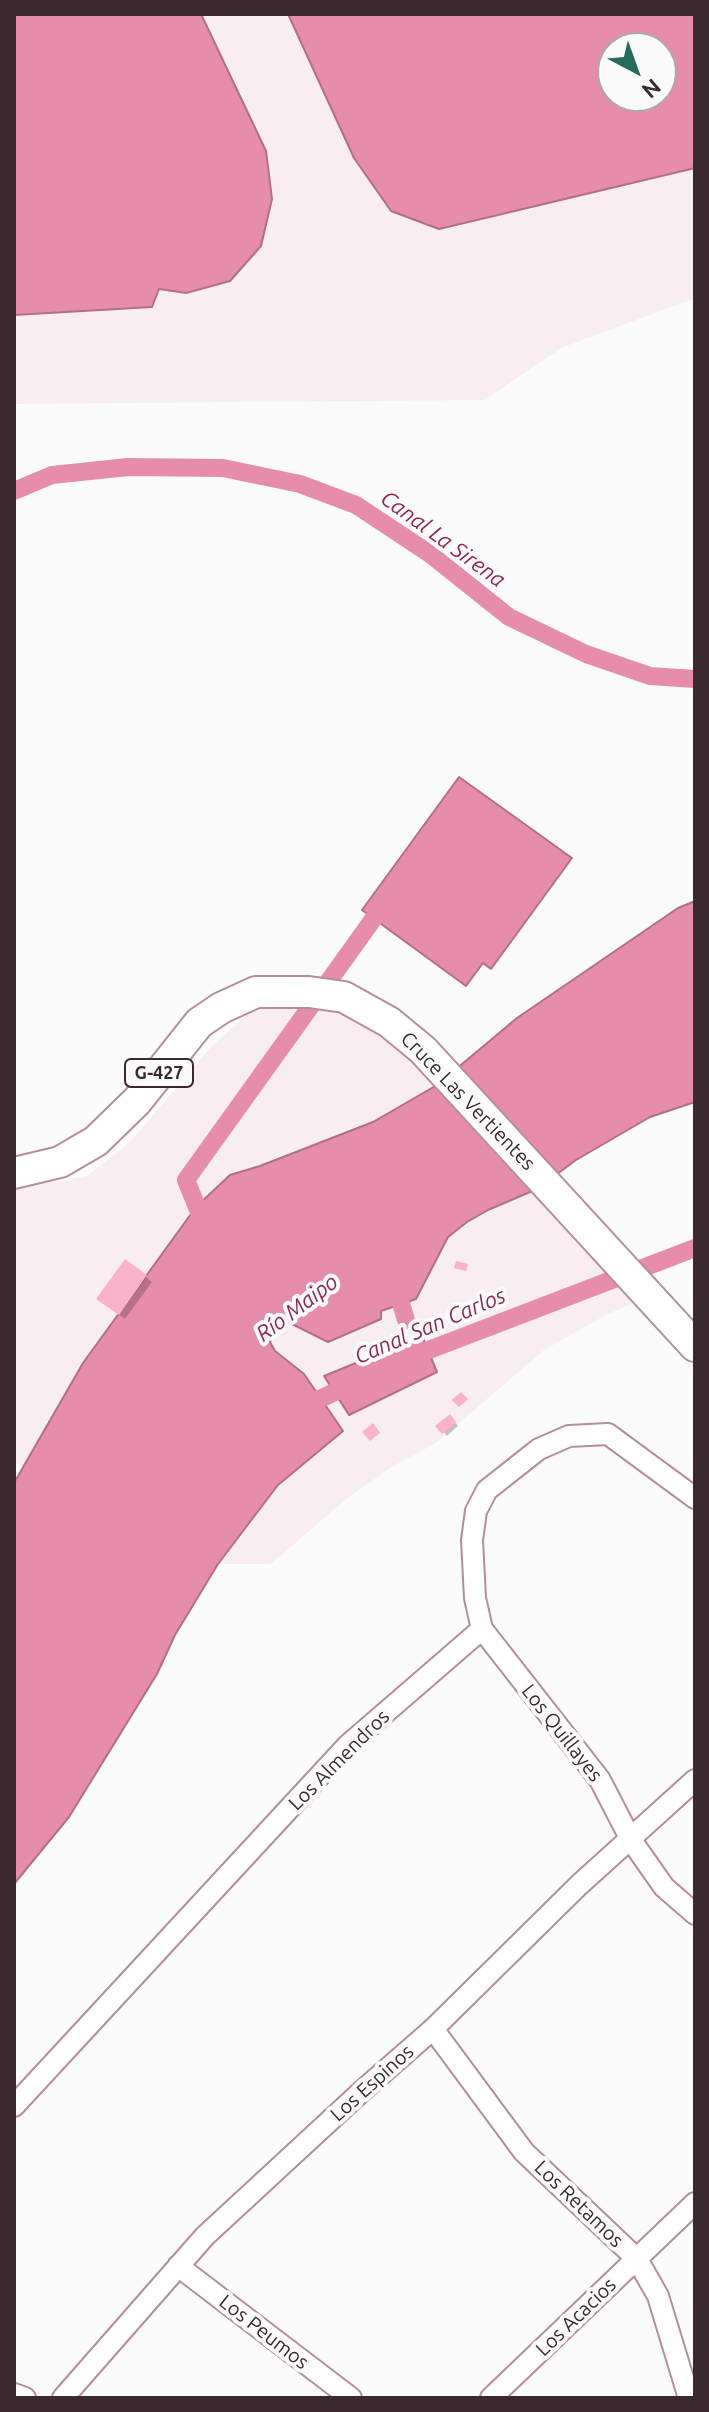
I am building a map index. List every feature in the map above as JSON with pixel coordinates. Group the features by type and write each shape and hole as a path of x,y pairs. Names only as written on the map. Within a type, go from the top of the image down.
{"main road":[{"name":"Cruce Las Vertientes","path":"14,1173 60,1162 96,1141 137,1101 199,1023 221,1008 256,992 309,992 344,997 407,1035 695,1346"}],"street":[{"path":"482,1629 475,1598 472,1540 476,1511 487,1490 539,1449 569,1436 608,1434 695,1498"},
{"name":"Los Quillayes","path":"482,1629 600,1780 631,1840 664,1887 695,1914"},
{"name":"Los Almendros","path":"14,2106 348,1745 482,1629"},
{"name":"Los Espinos","path":"63,2398 205,2236 433,2029 579,1885 695,1780"},
{"name":"Los Retamos","path":"433,2029 524,2152 637,2259 658,2296 689,2398"},
{"name":"Los Acacios","path":"491,2398 695,2203"},
{"name":"Los Peumos","path":"178,2266 351,2398"},
{"path":"14,2394 25,2398"}],"shaded area":[{"path":"14,14 695,14 695,298 561,348 485,400 14,404"},
{"path":"301,1000 379,1024 640,1300 606,1315 544,1350 436,1443 393,1466 345,1500 271,1564 218,1564 14,1462 14,1187 87,1176 130,1142 211,1047 255,1008"}],"water":[{"path":"14,14 201,14 266,151 272,199 261,246 230,281 186,293 159,289 152,307 14,315"},
{"path":"288,14 695,14 695,168 439,229 391,211 354,158"},
{"path":"459,777 572,858 491,969 483,963 466,986 362,910"},
{"name":"Río Maipo","path":"695,901 695,1102 650,1117 576,1160 537,1189 467,1222 448,1237 416,1299 381,1311 381,1319 328,1342 288,1322 275,1333 270,1342 275,1351 304,1374 343,1431 278,1485 218,1564 175,1635 157,1674 69,1817 14,1884 14,1483 83,1363 196,1207 230,1175 373,1122 437,1085 517,1018 678,908"},
{"path":"422,1336 437,1372 349,1415 324,1376"}],"building":[{"path":"125,1259 147,1275 119,1315 96,1299"},
{"path":"456,1261 468,1264 466,1271 454,1268"},
{"path":"461,1392 468,1399 459,1407 452,1400"},
{"path":"450,1414 456,1422 442,1434 435,1426"},
{"path":"373,1423 380,1433 370,1441 362,1432"}],"waterway":[{"name":"Canal La Sirena","path":"14,491 52,475 128,467 223,468 300,484 356,505 430,554 509,617 586,654 650,676 695,679"},
{"path":"206,1229 186,1180 374,918"},
{"name":"Canal San Carlos","path":"408,1358 695,1248"},
{"path":"394,1280 406,1320"},
{"name":"Canal San Carlos","path":"297,1403 320,1399 356,1382"}]}
